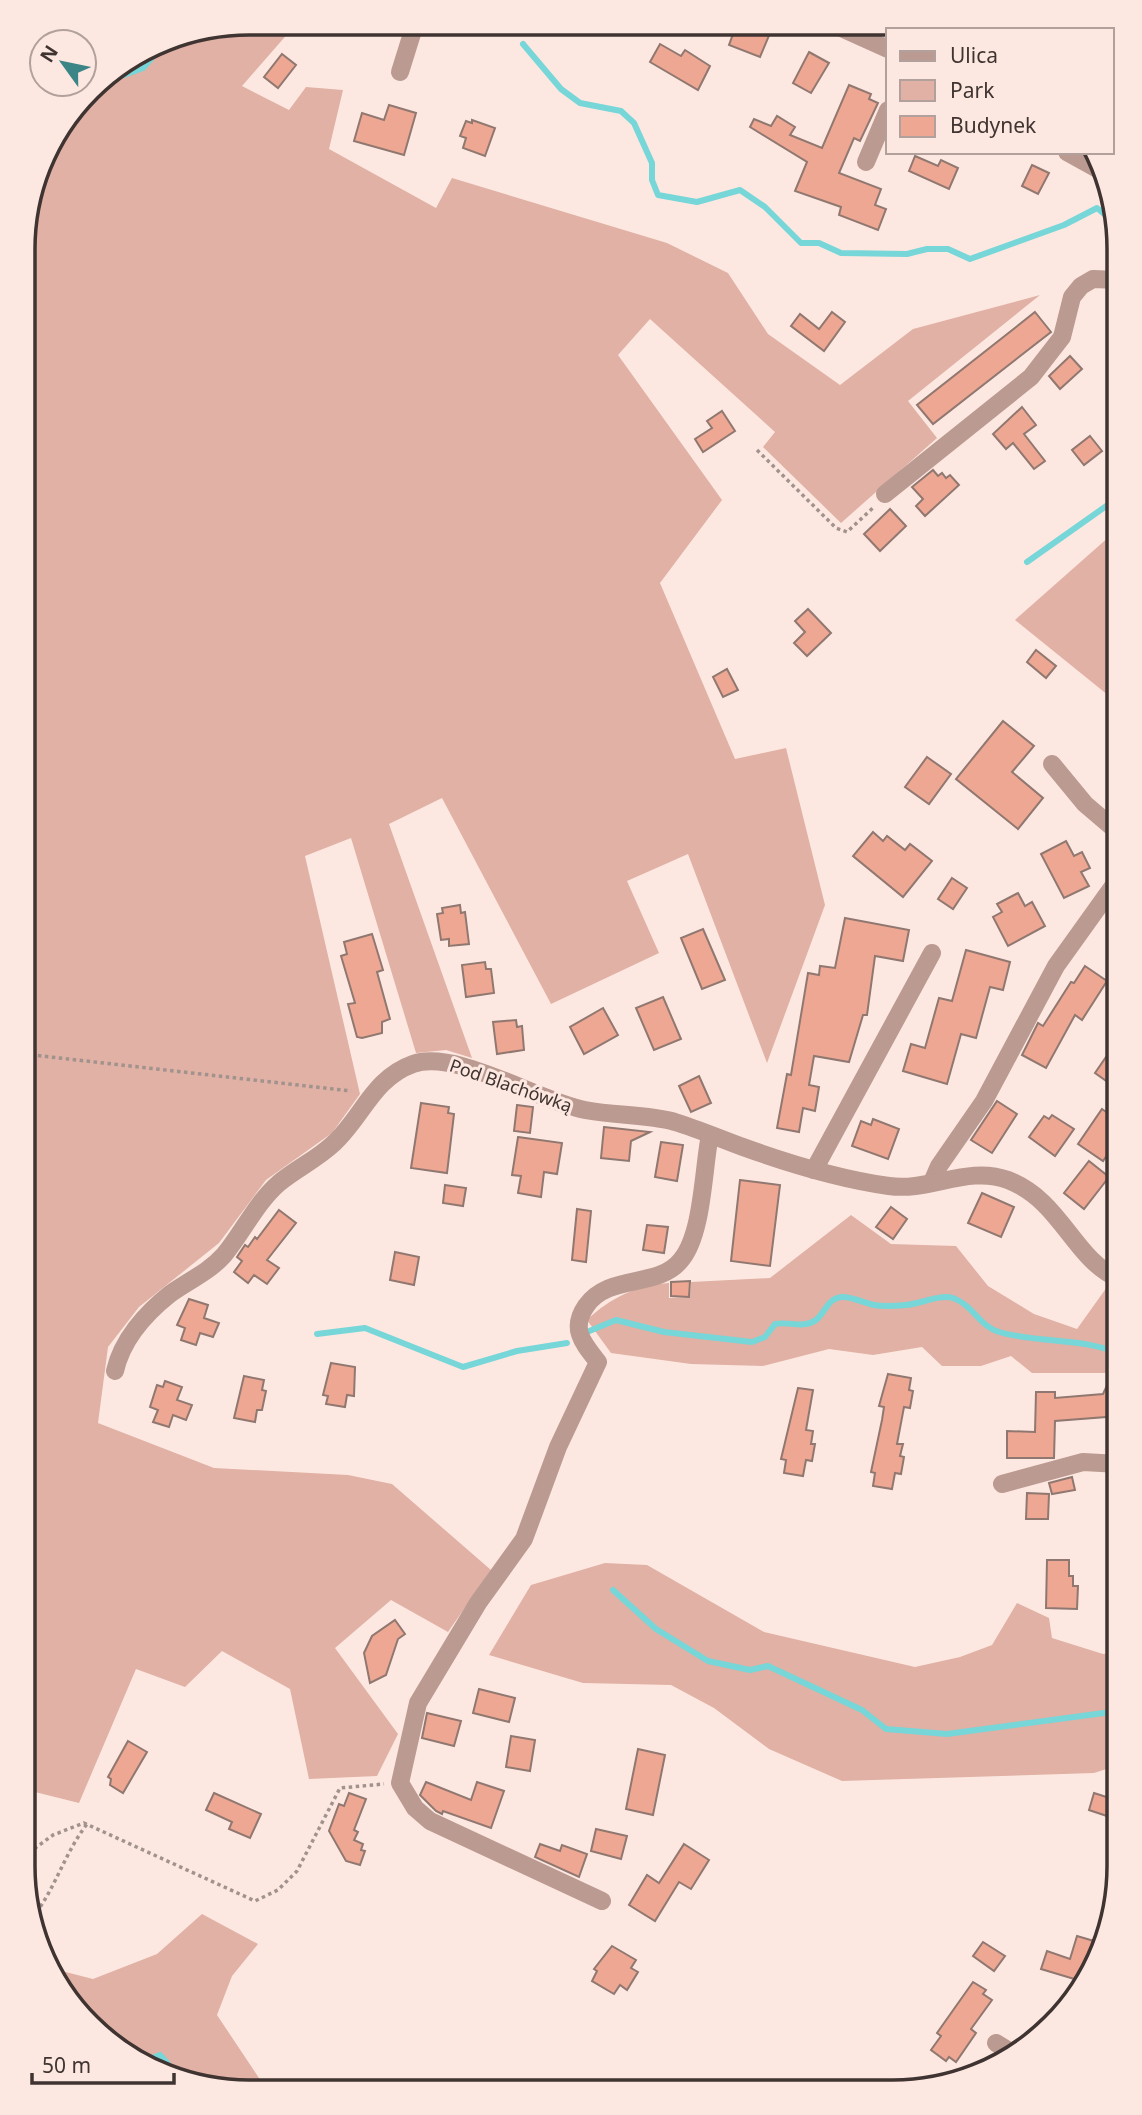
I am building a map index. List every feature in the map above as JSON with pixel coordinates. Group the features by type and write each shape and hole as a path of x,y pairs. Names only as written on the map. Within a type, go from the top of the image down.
{"street":[{"path":"400,72 412,35"},
{"path":"857,35 886,48"},
{"path":"866,162 886,115"},
{"path":"1071,154 1089,164"},
{"path":"886,494 1031,377 1062,337 1072,297 1081,286 1093,278 1107,279"},
{"path":"1052,764 1085,804 1107,823"},
{"path":"932,1182 939,1166 990,1091 1056,967 1078,931 1107,894"},
{"path":"814,1170 933,953"},
{"name":"Pod Blachówką","path":"115,1371 118,1354 129,1336 169,1295 223,1255 265,1198 280,1182 333,1144 377,1086 410,1065 434,1060 447,1061 564,1105 658,1119 814,1170 892,1187 913,1187 980,1174 1013,1182 1043,1202 1094,1263 1107,1271"},
{"path":"602,1901 430,1821 415,1808 400,1783 418,1703 478,1603 524,1539 558,1447 598,1362 579,1335 576,1326 582,1311 593,1296 611,1286 660,1274 680,1262 690,1246 695,1228 710,1135"},
{"path":"1002,1484 1083,1462 1107,1463"},
{"path":"996,2043 1005,2048"}],"path":[{"path":"757,450 788,484 836,528 847,532 862,521 886,494"},
{"path":"35,1055 351,1091 377,1086"},
{"path":"35,1848 53,1835 86,1824 255,1901 278,1890 297,1871 340,1788 400,1783"},
{"path":"40,1909 48,1899 71,1844 86,1824"}],"green space":[{"path":"287,35 242,86 289,110 306,87 343,90 329,149 436,208 452,178 667,243 728,273 768,334 840,385 913,329 1040,295 908,401 937,438 841,523 763,447 775,432 650,319 618,355 722,500 660,583 735,759 786,748 825,905 767,1063 688,854 627,881 659,953 551,1004 442,798 389,824 472,1058 446,1050 416,1053 351,838 305,856 360,1094 332,1133 266,1180 219,1243 139,1307 108,1347 98,1423 214,1468 348,1475 392,1484 491,1570 448,1632 391,1600 335,1648 398,1734 377,1776 309,1779 290,1689 222,1651 185,1687 136,1669 79,1803 35,1792 35,249 42,194 51,167 71,130 108,88 155,57 180,46 221,37"},
{"path":"1107,539 1107,694 1015,620"},
{"path":"851,1215 891,1244 956,1246 988,1286 1034,1314 1077,1329 1107,1287 1107,1373 1032,1373 1011,1356 981,1366 942,1366 922,1347 873,1355 829,1349 763,1366 691,1364 611,1353 587,1320 615,1299 657,1284 669,1283 669,1298 690,1297 691,1282 770,1278"},
{"path":"605,1563 647,1565 764,1632 915,1667 960,1657 992,1645 1017,1603 1049,1618 1052,1638 1107,1654 1107,1769 1094,1773 842,1781 769,1749 714,1708 671,1685 583,1683 489,1655 531,1585"},
{"path":"202,1914 258,1944 232,1976 217,2015 260,2080 221,2078 194,2073 167,2064 142,2051 119,2036 98,2017 79,1996 63,1971 93,1979 157,1954"}],"building":[{"path":"733,35 769,35 760,57 729,45"},
{"path":"660,44 681,56 685,50 710,66 698,90 650,62"},
{"path":"809,52 829,63 811,93 793,83"},
{"path":"282,54 296,65 278,88 264,77"},
{"path":"849,85 871,94 869,99 878,103 860,141 854,138 839,173 881,189 875,205 886,209 878,230 839,215 841,207 795,191 807,162 750,127 754,119 771,126 777,116 795,127 790,135 822,148"},
{"path":"389,105 416,113 404,155 354,141 362,113 384,120"},
{"path":"472,120 495,128 485,156 463,148 466,138 460,136 466,121 472,123"},
{"path":"915,156 938,166 941,160 958,168 949,189 909,171"},
{"path":"1032,165 1049,173 1038,194 1022,186"},
{"path":"832,312 845,322 824,351 791,326 800,314 819,329"},
{"path":"1035,312 1051,332 933,424 917,405"},
{"path":"1070,356 1082,369 1060,389 1049,376"},
{"path":"1022,407 1036,425 1024,434 1045,461 1034,469 1013,443 1006,449 993,434"},
{"path":"722,411 735,431 703,452 695,439 712,428 707,421"},
{"path":"1090,436 1102,451 1084,465 1072,450"},
{"path":"933,470 938,476 942,473 946,478 950,475 959,485 925,516 916,506 923,499 912,487"},
{"path":"890,509 906,526 880,551 864,534"},
{"path":"808,609 831,633 807,656 794,643 805,632 795,621"},
{"path":"1036,650 1056,666 1046,678 1027,662"},
{"path":"727,669 738,690 723,697 713,677"},
{"path":"1003,721 1034,746 1012,772 1043,798 1018,829 956,779"},
{"path":"927,757 951,774 929,804 905,787"},
{"path":"873,832 883,841 887,836 905,850 910,844 932,861 903,897 853,856"},
{"path":"1066,841 1074,856 1082,852 1090,868 1081,872 1089,886 1064,898 1041,854"},
{"path":"952,878 967,888 953,909 938,899"},
{"path":"1018,893 1025,906 1032,902 1045,926 1008,946 993,917 1002,912 997,904"},
{"path":"460,905 461,913 465,912 469,944 449,946 449,939 441,940 437,914 443,913 442,908"},
{"path":"845,918 909,930 903,961 875,956 867,1015 863,1015 849,1062 814,1056 809,1085 819,1087 815,1111 803,1108 799,1132 777,1128 787,1074 791,1075 808,973 819,975 820,966 835,968"},
{"path":"703,929 725,980 702,989 681,938"},
{"path":"372,934 383,970 377,972 390,1019 382,1022 382,1033 362,1038 357,1037 348,1004 355,1003 341,956 347,954 344,942"},
{"path":"966,950 1010,962 1003,990 990,987 976,1038 961,1034 947,1084 903,1071 911,1044 925,1048 939,998 952,1001"},
{"path":"485,962 486,969 491,969 494,993 466,997 462,965"},
{"path":"1085,966 1107,981 1082,1020 1075,1015 1046,1068 1022,1055 1038,1023 1043,1026 1071,982 1074,983"},
{"path":"663,997 681,1039 654,1050 636,1008"},
{"path":"603,1008 618,1035 584,1054 570,1027"},
{"path":"516,1020 517,1027 522,1026 524,1050 497,1054 493,1022"},
{"path":"1107,1056 1107,1081 1095,1073"},
{"path":"699,1076 711,1103 691,1112 679,1086"},
{"path":"997,1101 1017,1114 992,1153 971,1140"},
{"path":"421,1103 449,1107 448,1113 454,1114 447,1173 411,1168"},
{"path":"517,1105 533,1107 530,1133 514,1131"},
{"path":"1102,1109 1107,1112 1107,1155 1103,1161 1078,1144"},
{"path":"1052,1115 1074,1129 1055,1156 1029,1137 1044,1116 1049,1119"},
{"path":"873,1119 899,1129 888,1159 852,1146 861,1121 871,1125"},
{"path":"604,1127 650,1132 631,1141 629,1161 601,1158"},
{"path":"518,1137 562,1143 557,1174 544,1172 541,1197 518,1193 521,1176 512,1175"},
{"path":"661,1142 683,1145 677,1181 655,1177"},
{"path":"1089,1161 1107,1175 1107,1180 1084,1209 1064,1193"},
{"path":"740,1180 780,1185 770,1266 731,1261"},
{"path":"445,1185 466,1188 463,1206 443,1203"},
{"path":"982,1193 1014,1207 1001,1237 968,1223"},
{"path":"891,1207 907,1219 893,1239 876,1227"},
{"path":"577,1209 591,1211 586,1262 572,1260"},
{"path":"279,1210 296,1223 267,1260 279,1268 267,1284 254,1275 248,1283 234,1272 242,1261 237,1257 245,1245 248,1247 255,1237 257,1239"},
{"path":"647,1225 668,1227 664,1253 643,1250"},
{"path":"395,1252 419,1257 414,1285 390,1280"},
{"path":"690,1281 689,1297 671,1296 671,1282"},
{"path":"189,1299 208,1305 204,1318 219,1323 213,1337 200,1333 196,1345 181,1340 185,1328 177,1325"},
{"path":"331,1363 355,1367 354,1396 347,1395 345,1407 326,1404 328,1396 323,1395"},
{"path":"888,1374 911,1378 909,1390 913,1391 910,1408 904,1407 897,1444 903,1444 900,1456 904,1457 901,1474 895,1473 892,1489 873,1486 875,1473 871,1472 884,1407 879,1406"},
{"path":"244,1376 264,1380 262,1390 266,1391 262,1410 257,1410 255,1422 234,1418"},
{"path":"165,1381 182,1387 177,1400 192,1405 186,1420 173,1415 169,1427 153,1422 158,1410 150,1407 157,1385 163,1387"},
{"path":"1107,1386 1107,1417 1055,1421 1054,1458 1007,1458 1007,1431 1035,1432 1036,1392 1055,1392 1055,1398 1103,1394"},
{"path":"798,1388 813,1390 806,1430 813,1431 811,1444 815,1444 812,1461 806,1460 803,1476 784,1473 786,1460 781,1459"},
{"path":"1072,1477 1075,1490 1052,1494 1049,1483"},
{"path":"1027,1493 1049,1494 1048,1519 1026,1519"},
{"path":"1047,1560 1069,1560 1069,1576 1073,1576 1073,1586 1078,1586 1077,1609 1046,1608"},
{"path":"395,1620 405,1634 398,1639 386,1675 370,1683 364,1653 372,1636"},
{"path":"479,1689 515,1698 509,1722 473,1713"},
{"path":"427,1713 461,1721 454,1746 422,1738"},
{"path":"511,1736 535,1740 530,1771 506,1767"},
{"path":"128,1741 147,1752 123,1793 110,1785 111,1779 108,1777"},
{"path":"638,1749 665,1755 653,1815 626,1809"},
{"path":"426,1782 471,1800 477,1782 504,1791 491,1828 436,1811 420,1795"},
{"path":"214,1793 261,1814 250,1838 229,1829 232,1822 206,1810"},
{"path":"349,1793 366,1799 354,1830 358,1832 354,1840 363,1844 361,1850 365,1851 360,1865 346,1861 329,1831 339,1804 344,1806"},
{"path":"1094,1793 1107,1797 1107,1816 1089,1810"},
{"path":"596,1829 627,1836 621,1859 591,1851"},
{"path":"540,1844 560,1851 562,1845 587,1854 579,1877 535,1857"},
{"path":"684,1844 709,1860 691,1889 679,1882 655,1921 629,1905 647,1875 659,1883"},
{"path":"1077,1936 1094,1941 1074,1979 1041,1969 1047,1951 1070,1959"},
{"path":"983,1942 1005,1956 994,1971 973,1956"},
{"path":"612,1946 636,1960 631,1968 638,1972 627,1990 620,1985 614,1994 592,1981 597,1971 594,1969"},
{"path":"973,1982 986,1990 983,1994 992,2000 971,2029 976,2033 956,2062 949,2057 946,2061 931,2050 941,2036 937,2033"}],"waterway":[{"path":"523,44 561,89 580,103 621,111 634,123 652,163 652,180 658,195 697,202 740,190 765,207 801,243 819,243 841,253 907,254 927,249 948,249 970,259 1064,225 1097,208 1104,214"},
{"path":"127,74 143,68 150,59"},
{"path":"1027,562 1107,505"},
{"path":"587,1332 616,1320 664,1332 752,1342 765,1337 775,1324 811,1323 830,1302 838,1298 847,1297 874,1305 890,1306 948,1297 966,1305 986,1325 999,1332 1107,1349"},
{"path":"317,1334 365,1328 463,1367 517,1351 567,1343"},
{"path":"613,1590 656,1629 708,1661 750,1670 768,1666 862,1710 886,1729 947,1734 1107,1713"},
{"path":"154,2057 160,2055 168,2064"}]}
